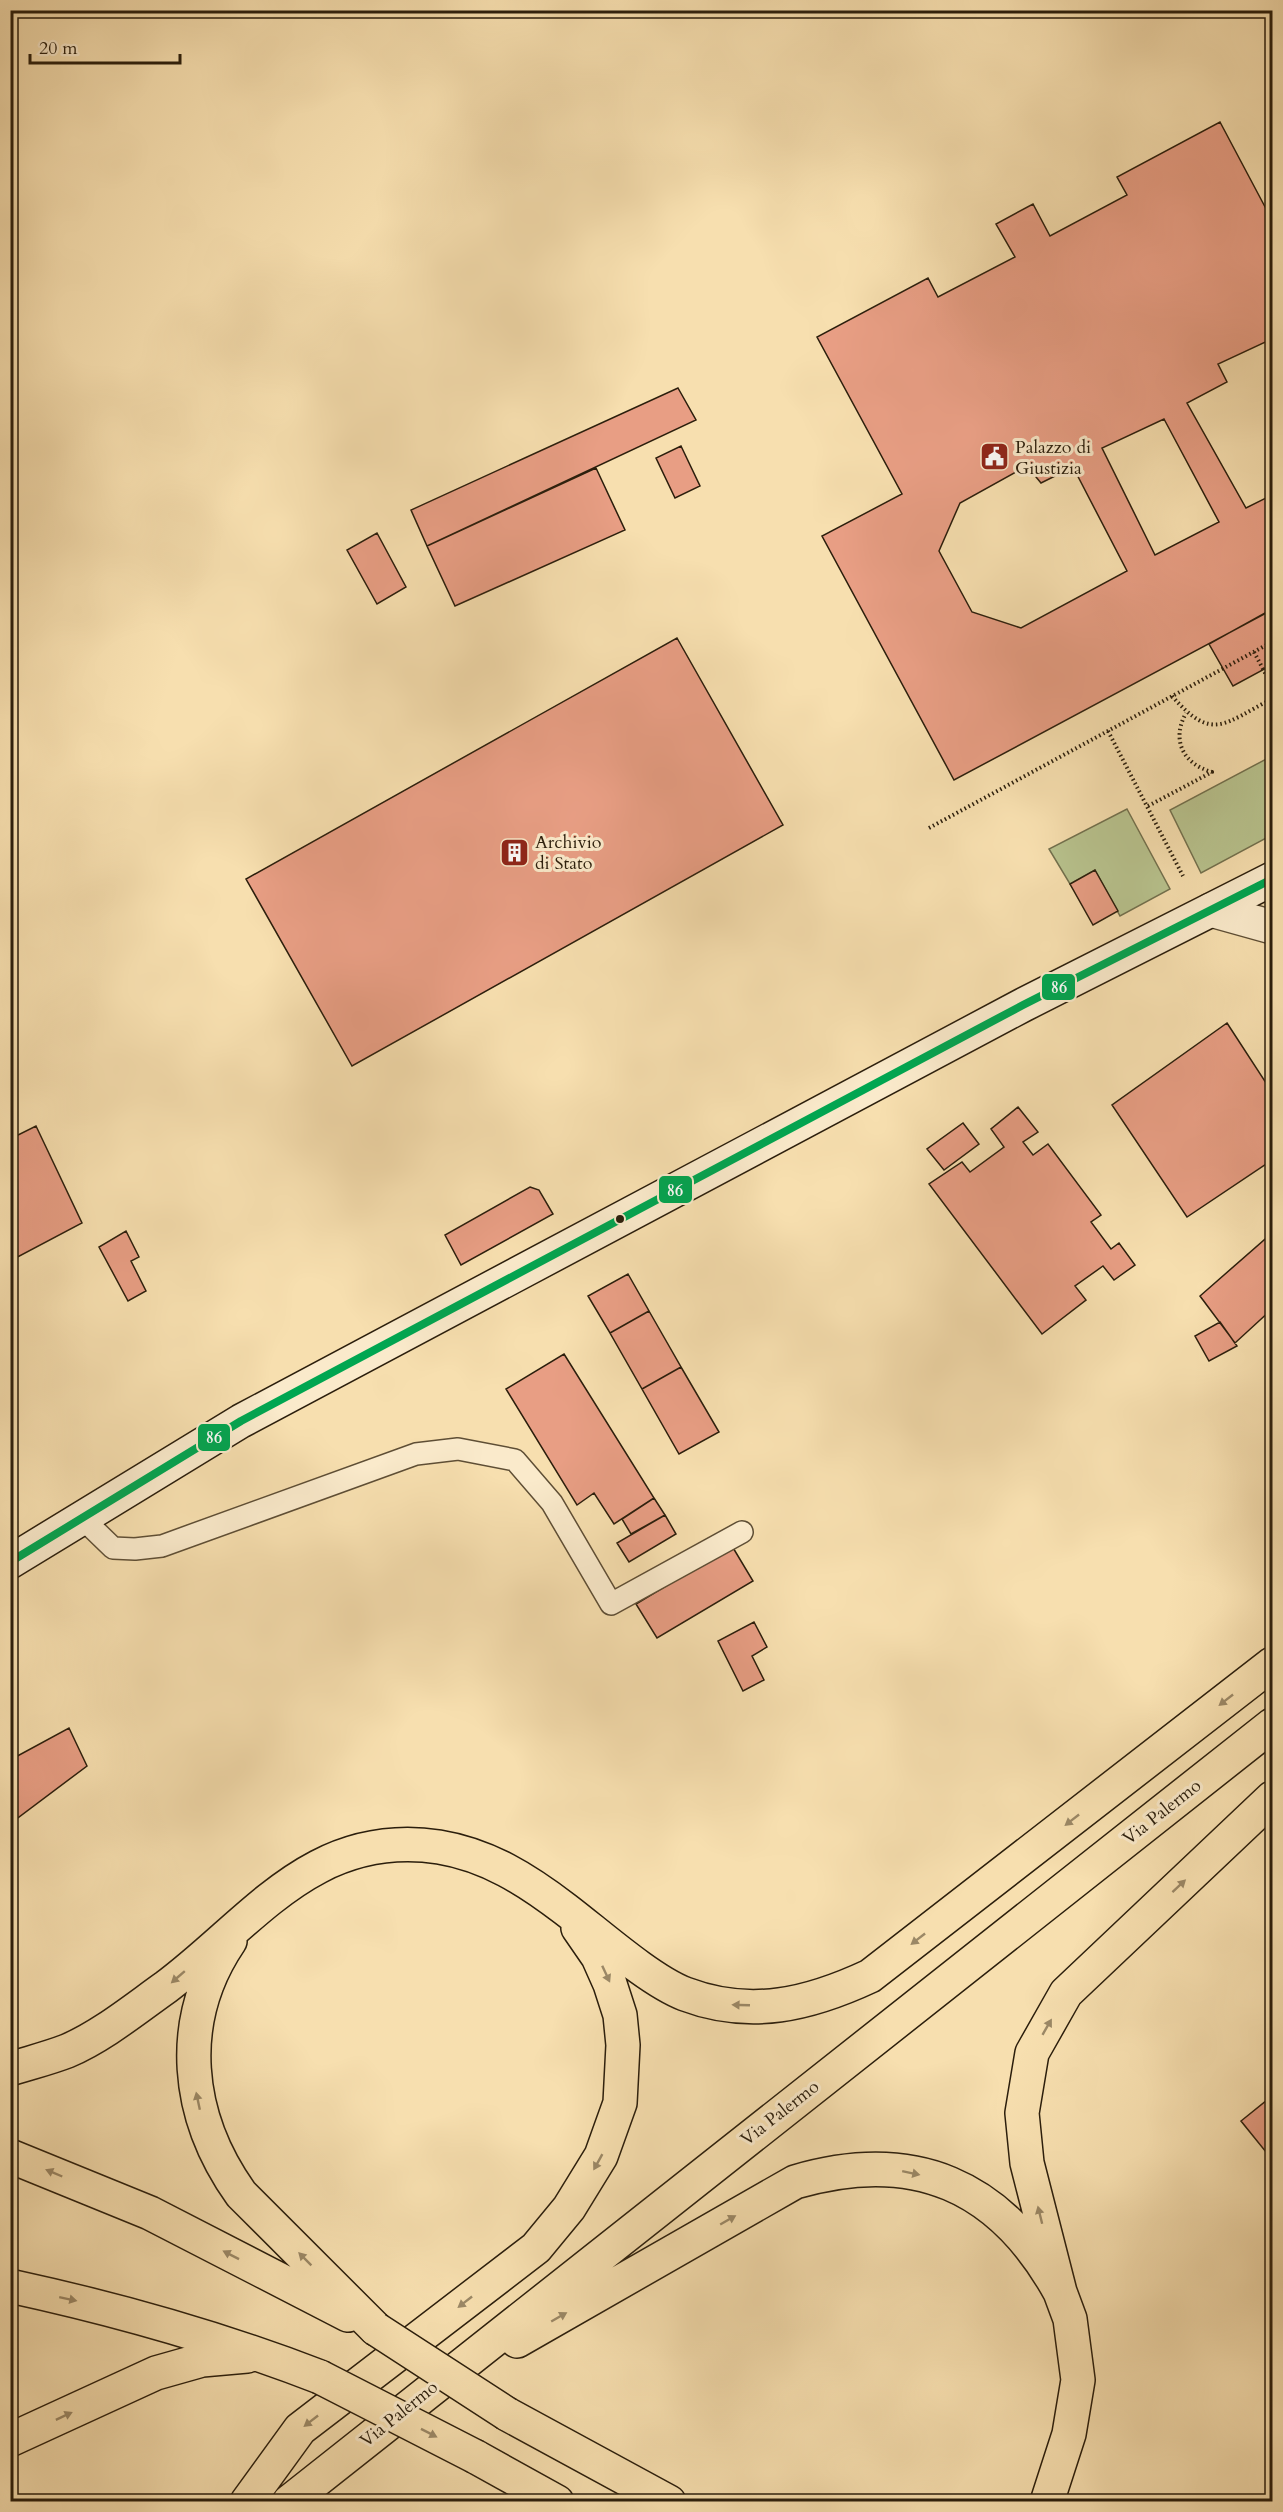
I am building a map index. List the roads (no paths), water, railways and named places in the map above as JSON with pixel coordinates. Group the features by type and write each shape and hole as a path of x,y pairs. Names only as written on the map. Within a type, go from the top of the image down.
{"main road":[{"path":"10,2069 67,2050 122,2018 168,1985 282,1887 314,1868 345,1855 406,1845 438,1847 469,1854 499,1865 546,1894 640,1967 685,1994 744,2006 784,2006 827,1996 870,1976 1272,1664"},
{"name":"Via Palermo","path":"289,2502 417,2398 1272,1725"},
{"path":"1047,2502 1059,2459 1069,2434 1078,2380 1070,2319 1060,2292 1027,2163 1022,2114 1032,2053 1066,1993 1272,1798"},
{"path":"246,2502 300,2429 536,2248 569,2208 601,2156 613,2128 622,2083 623,2045 620,2015 598,1957 575,1923 546,1894"},
{"path":"254,1911 223,1952 202,1999 193,2061 202,2118 219,2161 241,2194 376,2330"},
{"path":"10,2156 150,2213 376,2330 507,2414 635,2502"},
{"path":"326,2502 417,2398 795,2182 825,2173 857,2168 894,2169 930,2177 960,2188 992,2207 1023,2236 1041,2258 1060,2292"},
{"path":"10,2286 104,2307 262,2354 321,2377 476,2457 557,2502"},
{"path":"10,2440 156,2373 202,2360 262,2354"},
{"path":"507,2414 669,2502"},
{"path":"476,2457 516,2502"},
{"path":"1032,2502 1059,2459"}],"street":[{"path":"10,1562 241,1421 1023,1005 1272,879"},
{"path":"1206,913 1272,927"}],"lane":[{"path":"82,1518 113,1548 135,1549 162,1546 416,1454 458,1449 515,1460 552,1503 611,1604 742,1532"}],"place":[{"name":"Palazzo di Giustizia","path":"994,457"},
{"name":"Archivio di Stato","path":"514,852"}]}
